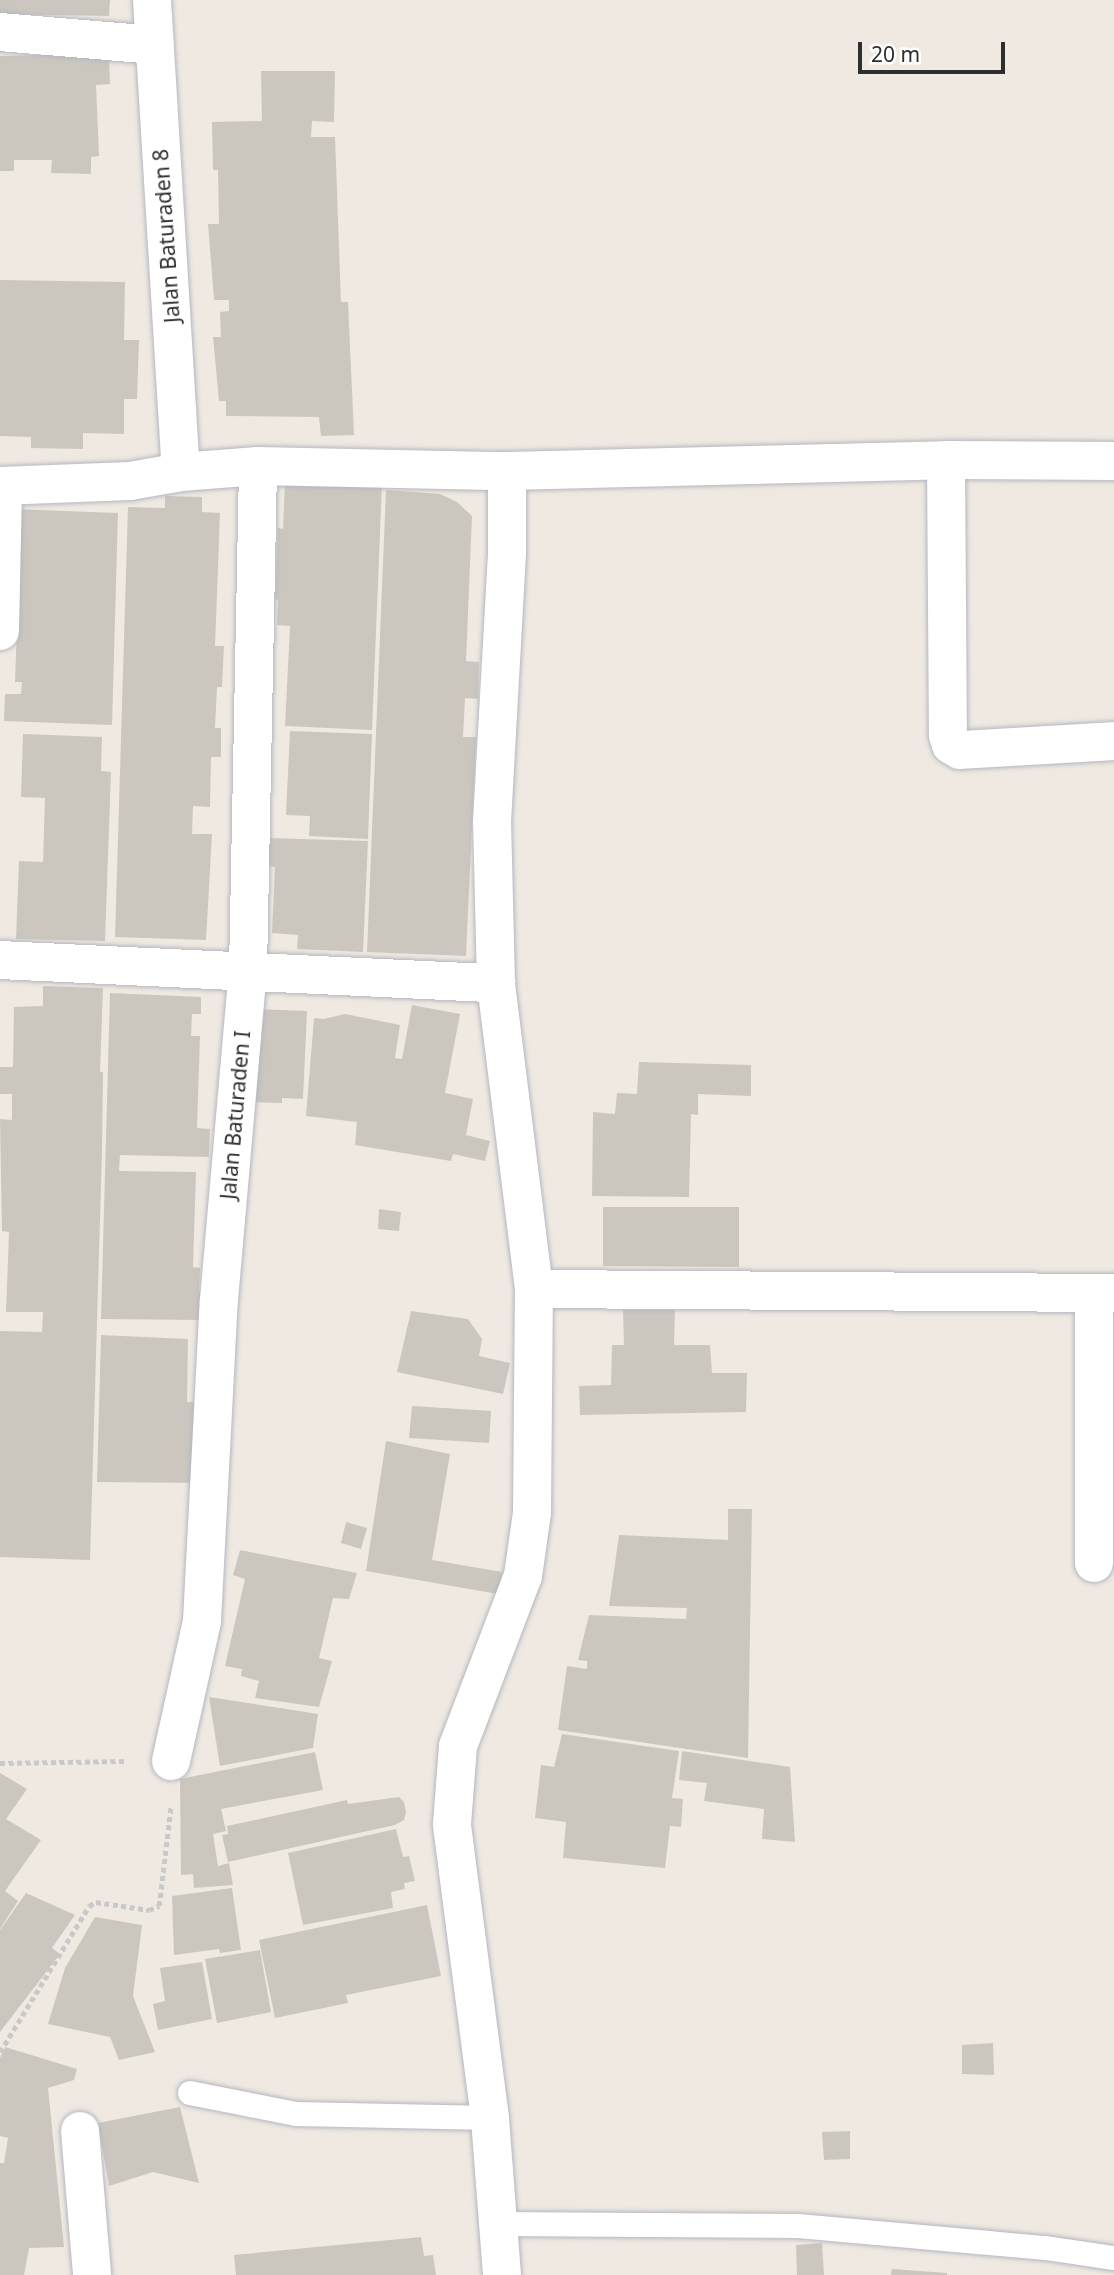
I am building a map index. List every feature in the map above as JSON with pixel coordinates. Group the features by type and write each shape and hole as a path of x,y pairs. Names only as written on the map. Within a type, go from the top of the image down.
{"street":[{"name":"Jalan Baturaden 8","path":"152,0 181,472"},
{"path":"0,32 153,45"},
{"path":"946,460 948,735 951,745 960,750 1114,741"},
{"path":"0,631 1,486 130,481 181,472 258,466 507,471 946,460 1114,461"},
{"name":"Jalan Baturaden I","path":"171,1761 202,1621 219,1300 248,970 258,466"},
{"path":"502,2275 490,2118 452,1824 458,1746 523,1576 532,1513 534,1289 496,983 492,822 506,552 507,471"},
{"path":"0,960 496,983"},
{"path":"534,1289 1104,1293 1094,1563"},
{"path":"80,2131 92,2275"}],"lane":[{"path":"190,2093 296,2114 490,2118"},
{"path":"497,2224 798,2226 1046,2248 1114,2258"}],"path":[{"path":"0,1763 171,1761 170,1827 159,1906 149,1910 96,1902 89,1906 0,2052"}],"building":[{"path":"0,0 110,0 109,16 0,14"},
{"path":"0,56 109,56 110,84 96,85 99,156 91,157 91,174 51,173 52,160 14,160 14,171 0,171"},
{"path":"261,71 335,71 334,122 312,121 311,137 335,137 341,302 348,302 354,435 321,436 319,417 226,416 226,401 219,401 213,337 221,337 220,312 229,311 229,300 214,300 208,224 219,224 218,170 213,170 212,122 262,121"},
{"path":"0,280 125,282 124,340 139,340 137,399 124,399 124,434 83,433 83,449 31,448 31,437 0,436"},
{"path":"285,479 382,484 372,730 285,726 290,626 277,625 278,600 275,599 278,528 283,529"},
{"path":"386,490 440,494 457,502 472,516 466,661 479,662 478,699 465,698 463,737 476,737 466,956 367,952"},
{"path":"165,496 202,497 202,512 220,513 215,646 224,646 222,687 217,687 215,728 221,728 221,757 211,757 210,807 193,806 192,834 212,834 206,940 115,937 128,507 165,508"},
{"path":"11,509 118,513 112,725 4,721 5,694 21,694 22,682 15,682 19,568"},
{"path":"290,731 372,734 368,839 309,836 310,816 286,815"},
{"path":"23,734 102,737 101,771 111,772 105,941 16,939 19,861 43,862 45,798 21,797"},
{"path":"268,838 368,841 363,952 297,949 298,935 272,933 275,867 267,866"},
{"path":"43,986 103,988 100,1072 103,1072 102,1152 90,1560 0,1557 0,1331 42,1332 43,1312 6,1312 9,1232 2,1231 0,1119 12,1120 12,1094 0,1094 0,1067 13,1067 14,1007 43,1006"},
{"path":"110,993 201,997 201,1014 192,1014 191,1036 200,1036 197,1128 210,1129 209,1157 120,1155 119,1171 196,1172 193,1267 200,1268 199,1292 205,1293 205,1320 101,1319"},
{"path":"412,1005 460,1014 445,1093 473,1099 466,1135 490,1141 485,1161 453,1154 451,1161 355,1145 357,1122 306,1116 314,1018 324,1019 345,1014 400,1025 395,1058 402,1059"},
{"path":"254,1009 307,1011 303,1099 282,1098 282,1103 250,1102"},
{"path":"639,1062 751,1065 751,1096 698,1094 698,1115 691,1114 689,1197 592,1196 593,1112 615,1114 617,1093 637,1094"},
{"path":"603,1207 739,1207 739,1267 603,1266"},
{"path":"379,1209 401,1212 399,1231 378,1229"},
{"path":"623,1310 675,1310 674,1345 710,1345 712,1373 747,1373 746,1412 580,1415 579,1386 611,1385 612,1345 624,1345"},
{"path":"411,1311 468,1319 482,1339 479,1356 510,1363 503,1394 397,1372"},
{"path":"101,1335 188,1339 187,1402 196,1402 201,1483 97,1482"},
{"path":"412,1406 491,1411 489,1443 409,1438"},
{"path":"386,1441 450,1454 432,1560 502,1572 498,1594 366,1571"},
{"path":"728,1509 752,1509 748,1758 558,1730 567,1666 587,1669 587,1661 578,1660 589,1615 686,1619 687,1608 609,1606 619,1535 728,1540"},
{"path":"346,1522 367,1528 361,1549 341,1543"},
{"path":"240,1550 357,1573 349,1599 333,1598 319,1658 332,1661 319,1707 255,1698 259,1681 241,1676 242,1669 225,1666 245,1579 233,1575"},
{"path":"209,1697 318,1714 313,1748 220,1766"},
{"path":"562,1734 679,1751 672,1798 683,1799 681,1827 670,1826 665,1868 563,1858 566,1822 535,1818 541,1765 554,1767"},
{"path":"682,1751 790,1767 795,1842 762,1839 764,1809 704,1801 707,1783 679,1780"},
{"path":"315,1752 323,1790 221,1809 226,1831 213,1834 218,1866 229,1863 233,1885 194,1888 193,1874 181,1875 180,1779"},
{"path":"0,1773 27,1789 6,1819 41,1840 5,1891 18,1901 0,1929"},
{"path":"399,1797 404,1802 406,1812 404,1820 395,1825 228,1862 222,1835 228,1834 227,1826 347,1800 348,1804"},
{"path":"396,1829 403,1857 409,1856 415,1881 404,1883 405,1889 391,1892 393,1908 303,1925 288,1853"},
{"path":"232,1888 241,1950 220,1953 219,1949 174,1955 172,1896"},
{"path":"26,1893 75,1915 52,1948 60,1954 0,2032 0,1930"},
{"path":"427,1905 441,1976 346,1995 348,2003 275,2018 259,1940"},
{"path":"95,1917 142,1925 133,1996 155,2052 119,2060 110,2037 48,2024 65,1968"},
{"path":"260,1950 271,2012 217,2023 205,1959"},
{"path":"202,1962 212,2019 158,2030 153,2004 165,2001 160,1968"},
{"path":"993,2043 994,2075 962,2074 962,2045"},
{"path":"5,2047 77,2069 74,2080 48,2088 64,2247 29,2248 24,2275 0,2275 0,2163 4,2163 8,2138 0,2136 0,2058"},
{"path":"180,2107 199,2183 153,2172 109,2186 98,2123"},
{"path":"850,2131 850,2159 824,2160 822,2132"},
{"path":"421,2237 424,2256 433,2255 436,2275 236,2275 234,2255"},
{"path":"822,2243 824,2275 797,2275 796,2245"},
{"path":"892,2269 947,2273 947,2275 891,2275"}]}
